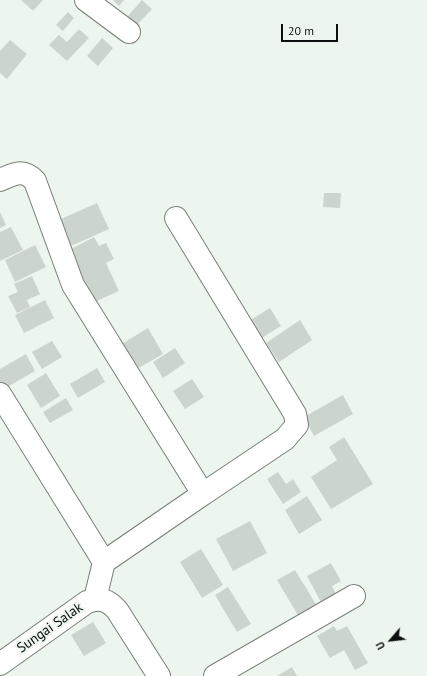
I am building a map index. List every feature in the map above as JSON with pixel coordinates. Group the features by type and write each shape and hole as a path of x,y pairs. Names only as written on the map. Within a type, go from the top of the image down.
{"street":[{"path":"86,0 129,32"},
{"path":"0,180 10,174 22,172 26,173 35,181 73,285 203,494"},
{"path":"95,599 104,562 286,439 296,424 295,414 176,218"},
{"path":"3,404 104,562"},
{"path":"215,676 354,596"},
{"name":"Sungai Salak","path":"0,664 87,602 95,599 109,601 117,610 159,676"}],"building":[{"path":"21,0 43,0 33,11"},
{"path":"113,0 124,0 119,6"},
{"path":"142,0 152,9 136,26 127,17"},
{"path":"68,12 74,18 63,31 56,25"},
{"path":"79,29 89,38 67,61 49,45 59,35 67,42"},
{"path":"102,38 113,48 98,66 87,56"},
{"path":"10,40 27,54 7,79 0,73 0,51"},
{"path":"324,193 341,193 340,208 323,207"},
{"path":"97,203 109,229 64,249 52,223"},
{"path":"0,212 6,225 0,228"},
{"path":"11,227 23,250 0,261 0,232"},
{"path":"94,237 99,246 106,243 114,259 106,263 119,291 92,303 67,251"},
{"path":"35,245 46,267 15,282 5,260"},
{"path":"32,276 40,294 27,300 30,307 17,313 8,296 18,292 14,284"},
{"path":"45,300 54,318 24,333 15,315"},
{"path":"270,308 281,326 255,342 244,324"},
{"path":"300,320 312,340 279,362 266,343"},
{"path":"148,328 163,354 135,370 120,345"},
{"path":"52,341 62,357 42,369 32,352"},
{"path":"175,348 185,363 163,378 153,362"},
{"path":"26,354 35,371 4,389 0,382 0,369"},
{"path":"97,368 105,382 78,398 70,384"},
{"path":"46,373 60,396 41,408 27,385"},
{"path":"192,379 204,397 185,409 173,391"},
{"path":"343,395 353,414 314,436 304,417"},
{"path":"66,398 73,410 50,423 43,412"},
{"path":"344,437 373,484 331,509 311,477 337,460 329,447"},
{"path":"278,472 286,484 293,479 301,492 283,504 267,479"},
{"path":"307,496 322,520 299,534 285,510"},
{"path":"250,521 267,553 233,571 216,539"},
{"path":"201,549 223,585 202,598 180,562"},
{"path":"331,563 341,581 332,586 338,598 323,606 307,576"},
{"path":"295,570 317,606 299,617 277,580"},
{"path":"228,587 251,624 237,632 215,595"},
{"path":"93,622 106,643 84,656 71,635"},
{"path":"334,626 337,631 347,626 368,663 355,670 344,650 330,658 317,636"},
{"path":"292,667 297,676 277,676"}]}
